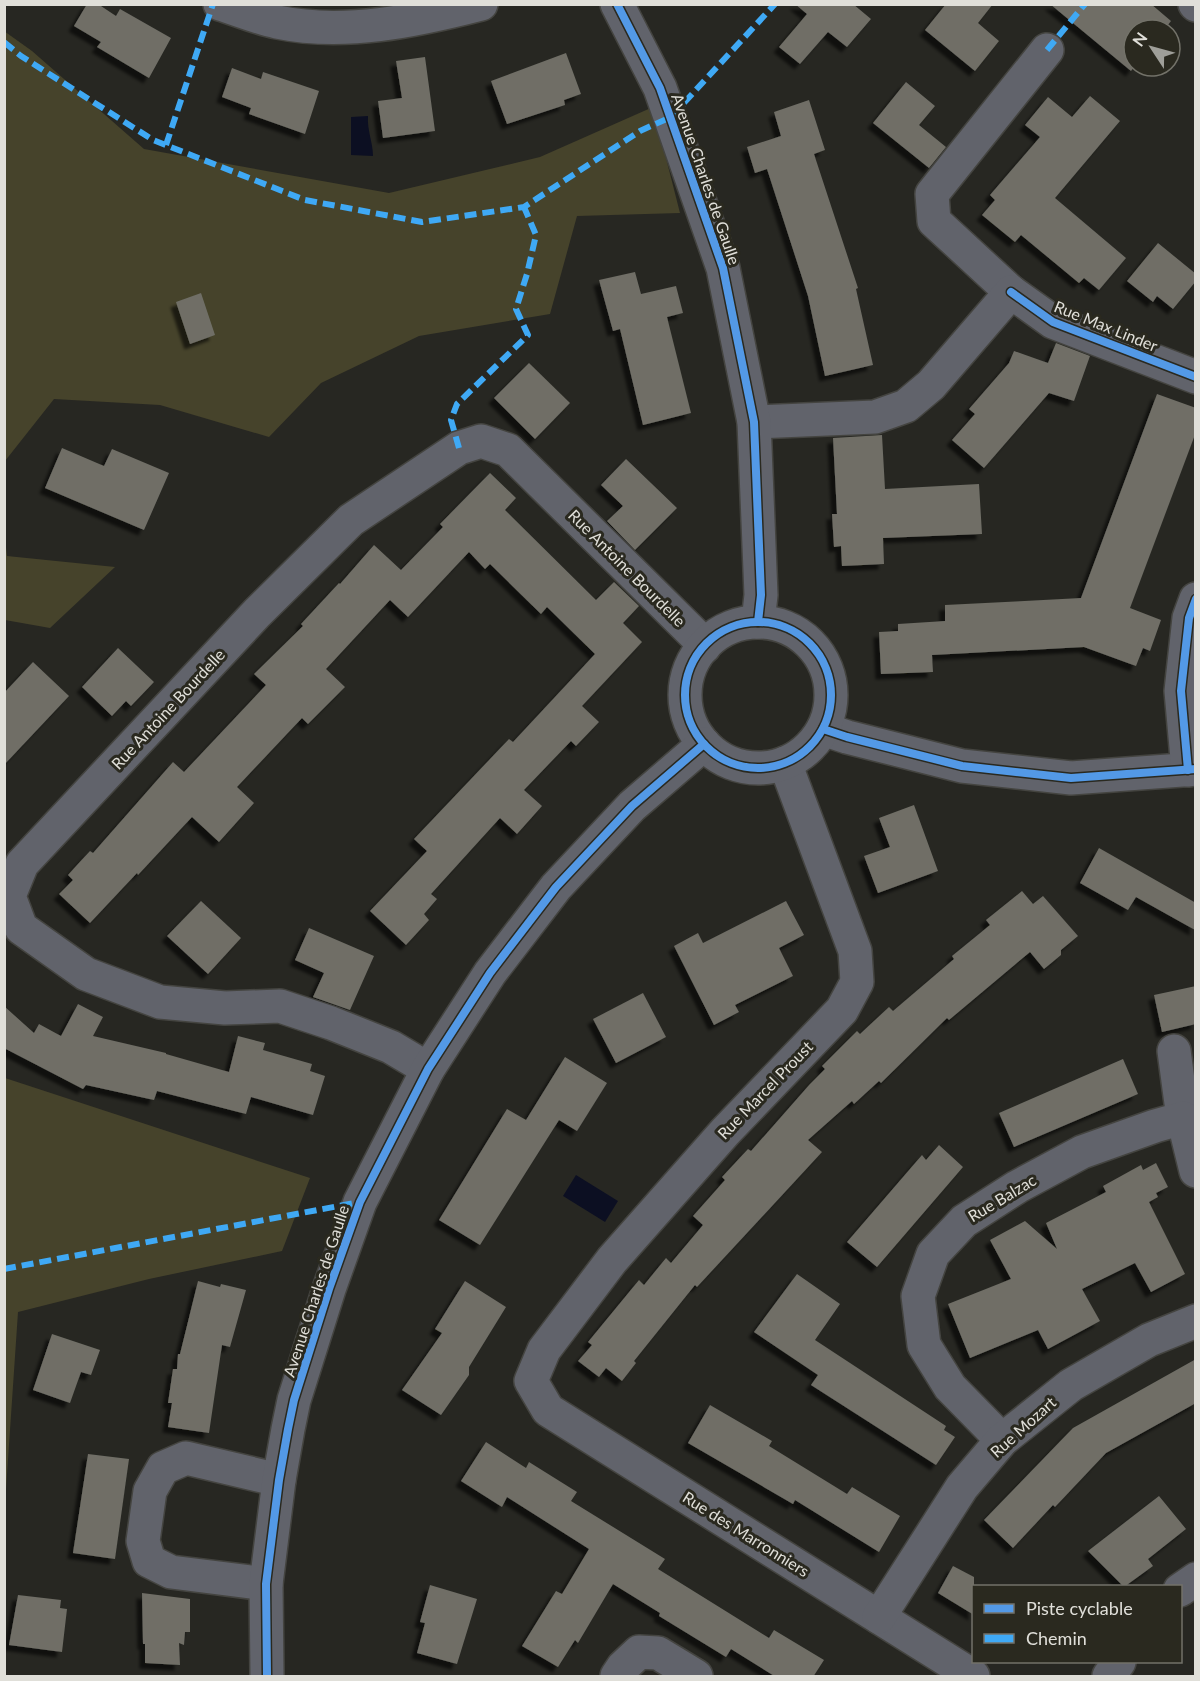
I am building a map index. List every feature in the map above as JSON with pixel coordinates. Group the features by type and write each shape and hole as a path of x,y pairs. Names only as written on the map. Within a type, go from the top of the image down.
{"street":[{"path":"220,4 277,22 327,28 396,23 481,4"},
{"name":"Avenue Charles de Gaulle","path":"617,4 660,88 723,268 754,422 761,595 758,622"},
{"name":"Rue Max Linder","path":"1047,50 932,194 934,221 1011,292 1053,322 1196,377"},
{"path":"754,422 875,417 906,406 932,385 1011,292"},
{"name":"Rue Antoine Bourdelle","path":"428,1069 391,1047 280,1006 225,1008 160,1002 86,974 21,928 9,896 22,864 257,613 351,520 459,448 481,441 508,450 696,636 704,647"},
{"path":"823,729 847,737 973,767 1071,778 1192,769 1181,691 1189,618 1196,599"},
{"path":"758,622 776,625 808,642 820,657 828,674 831,693 829,711 823,729 811,746 785,763 756,768 736,765 719,757 704,744 692,726 686,706 686,696 692,665 704,647 724,631 758,622"},
{"name":"Avenue Charles de Gaulle","path":"267,1677 266,1584 279,1480 294,1400 346,1238 360,1202 428,1069 490,973 556,886 632,806 704,744"},
{"name":"Rue Marcel Proust","path":"531,1381 544,1350 612,1260 725,1132 842,1010 857,981 855,951 785,763"},
{"path":"1174,1051 1183,1118 1196,1171"},
{"name":"Rue Balzac","path":"1002,1440 950,1387 924,1345 918,1296 933,1254 964,1221 1017,1187 1082,1152 1183,1118"},
{"name":"Rue Mozart","path":"879,1617 962,1487 1002,1440 1071,1385 1149,1340 1196,1321"},
{"name":"Rue des Marronniers","path":"531,1381 548,1410 973,1677"},
{"path":"266,1584 171,1572 149,1561 143,1541 150,1491 163,1468 186,1458 279,1480"},
{"path":"1182,1589 1196,1579"},
{"path":"617,1677 623,1666 639,1652 658,1653 696,1677"},
{"path":"1109,1677 1118,1663"}],"shaded area":[{"path":"4,31 32,51 144,149 389,193 540,157 653,107 680,213 577,216 550,314 419,336 321,383 269,437 160,405 54,399 5,461"},
{"path":"4,530 7,556 115,567 50,628 5,620"},
{"path":"5,1078 310,1178 282,1251 149,1279 18,1312 5,1504"}],"water":[{"path":"368,116 373,156 351,155 351,117"},
{"path":"576,1175 618,1201 605,1222 563,1196"}],"building":[{"path":"87,4 98,4 116,16 120,9 171,38 149,78 97,47 101,42 74,26"},
{"path":"795,4 853,4 871,19 847,47 828,32 800,64 779,47 807,14"},
{"path":"946,4 993,4 978,23 999,41 975,71 925,30"},
{"path":"1050,4 1151,4 1167,18 1122,18 1122,64"},
{"path":"566,53 581,94 564,100 565,105 507,124 491,81"},
{"path":"425,57 435,131 383,138 378,101 402,98 396,61"},
{"path":"232,68 261,79 263,72 319,91 305,134 249,114 251,108 222,97"},
{"path":"906,82 935,106 919,125 946,147 929,168 873,123"},
{"path":"1090,96 1120,121 1055,198 1126,258 1099,290 1084,278 1079,283 1021,235 1015,242 982,215 995,200 990,195 1040,137 1025,125 1048,97 1072,117"},
{"path":"809,100 825,150 814,154 858,288 856,289 873,365 825,376 808,296 767,169 755,173 747,147 781,136 774,112"},
{"path":"1158,243 1196,274 1196,281 1173,309 1157,296 1153,302 1127,281"},
{"path":"635,272 641,294 676,286 683,313 667,317 691,413 643,425 620,329 613,331 599,280"},
{"path":"201,293 215,335 190,344 176,302"},
{"path":"1056,343 1090,356 1074,401 1049,393 984,468 952,440 975,414 969,409 1009,363 1014,351 1048,363"},
{"path":"529,363 570,403 535,439 494,398"},
{"path":"1157,394 1196,408 1196,432 1130,608 1161,620 1150,651 1143,648 1136,666 1084,647 932,655 933,672 881,674 879,632 898,631 898,624 945,621 945,605 1081,598"},
{"path":"882,435 885,489 979,484 982,534 883,538 884,564 842,566 841,546 834,547 832,514 837,514 833,438"},
{"path":"62,448 104,466 112,449 169,473 144,530 45,488"},
{"path":"626,459 677,508 635,550 607,521 623,506 601,485"},
{"path":"490,473 516,498 505,510 596,600 614,582 639,606 623,623 642,642 582,706 599,722 576,746 571,741 524,790 542,806 517,834 500,818 431,894 437,899 424,914 429,920 406,945 370,911 427,851 414,839 509,739 513,742 595,654 547,607 541,614 490,564 485,569 469,552 408,617 390,600 326,669 345,687 308,724 302,718 237,787 254,803 219,842 192,817 90,923 59,894 73,880 68,875 90,851 93,853 173,762 184,772 266,685 254,674 303,626 301,624 374,545 401,570 443,527 440,524"},
{"path":"118,648 154,682 131,706 126,701 112,716 82,687"},
{"path":"33,662 69,696 4,765 4,693"},
{"path":"914,805 938,871 878,893 864,856 890,847 879,818"},
{"path":"1099,848 1196,903 1195,930 1136,897 1128,910 1080,883"},
{"path":"1022,891 1033,904 1043,896 1078,936 1061,950 1061,955 1044,969 1030,952 949,1020 947,1018 881,1083 879,1081 854,1104 852,1101 808,1140 822,1152 697,1287 695,1285 634,1361 636,1363 622,1381 606,1368 599,1377 578,1361 592,1345 588,1342 639,1280 644,1285 666,1258 671,1263 703,1225 693,1216 725,1180 722,1177 748,1149 751,1151 825,1069 822,1066 857,1031 860,1034 889,1007 893,1011 954,959 952,956 990,925 986,920"},
{"path":"201,901 241,938 208,974 167,936"},
{"path":"786,901 804,935 779,948 793,976 735,1005 739,1012 714,1025 674,946 698,933 703,943"},
{"path":"309,928 374,956 350,1010 313,997 324,973 295,960"},
{"path":"1196,986 1196,1024 1162,1032 1154,995"},
{"path":"643,993 666,1037 616,1063 593,1019"},
{"path":"78,1004 103,1017 93,1036 166,1053 229,1072 238,1036 265,1043 263,1050 312,1064 310,1071 325,1076 313,1115 251,1097 246,1114 157,1091 154,1100 86,1085 83,1089 4,1048 4,1006 34,1033 39,1024 61,1036"},
{"path":"565,1057 607,1083 577,1131 559,1120 480,1245 439,1220 507,1109 526,1120"},
{"path":"1123,1059 1138,1094 1014,1147 999,1113"},
{"path":"939,1145 963,1167 877,1267 847,1242 922,1155 926,1160"},
{"path":"1156,1163 1168,1187 1156,1193 1158,1197 1149,1202 1185,1274 1151,1292 1135,1263 1082,1289 1100,1321 1048,1349 1038,1330 970,1358 948,1304 1011,1279 990,1240 1025,1221 1057,1249 1046,1223 1106,1192 1103,1186 1141,1165 1143,1170"},
{"path":"797,1274 840,1304 815,1340 946,1426 944,1430 955,1437 936,1465 811,1385 818,1375 754,1332"},
{"path":"198,1281 220,1287 221,1284 246,1290 230,1347 222,1345 209,1433 168,1427 172,1403 168,1403 173,1369 177,1369 178,1354 180,1354"},
{"path":"465,1281 506,1307 469,1367 469,1375 441,1415 402,1390 442,1333 435,1329"},
{"path":"52,1334 100,1350 91,1375 81,1372 70,1403 33,1390"},
{"path":"1196,1359 1196,1403 1106,1453 1013,1548 984,1520 1073,1428"},
{"path":"710,1405 772,1441 769,1446 847,1494 852,1487 900,1516 879,1552 795,1500 793,1504 688,1443"},
{"path":"486,1442 526,1468 529,1462 577,1492 571,1501 665,1559 658,1569 769,1638 774,1630 824,1660 813,1677 776,1677 731,1649 726,1657 659,1616 660,1613 613,1584 578,1643 575,1640 558,1667 522,1646 556,1591 562,1594 589,1549 507,1497 502,1507 461,1481"},
{"path":"88,1454 129,1459 115,1559 73,1553"},
{"path":"1159,1496 1186,1529 1148,1559 1153,1566 1127,1585 1122,1585 1088,1551"},
{"path":"953,1566 974,1577 972,1614 938,1593"},
{"path":"430,1585 477,1599 457,1664 417,1653 425,1623 420,1622"},
{"path":"142,1593 190,1599 190,1632 185,1632 184,1645 179,1643 180,1665 145,1663"},
{"path":"18,1595 61,1600 60,1608 67,1609 62,1652 9,1645"}],"marked path":[{"path":"166,145 213,4"},
{"path":"4,42 21,56 153,140 305,200 422,222 524,207 640,131 671,117 775,4"},
{"path":"1047,50 1085,4"},
{"path":"459,448 451,420 457,404 528,335 516,309 536,235 524,207"},
{"path":"4,1269 360,1202"}],"cycle path":[{"path":"617,4 660,88 723,268 754,422 761,595 758,622"},
{"path":"1011,292 1053,322 1196,377"},
{"path":"1188,770 1181,691 1189,618 1196,599"},
{"path":"758,622 786,628 809,644 825,667 831,695 825,723 809,746 786,762 758,768 730,762 707,746 691,723 685,695 691,667 707,644 730,628 758,622"},
{"path":"823,729 962,766 1071,778 1196,769"},
{"path":"267,1676 266,1584 288,1429 294,1400 329,1289 360,1202 428,1069 490,973 556,887 632,806 704,744"}]}
